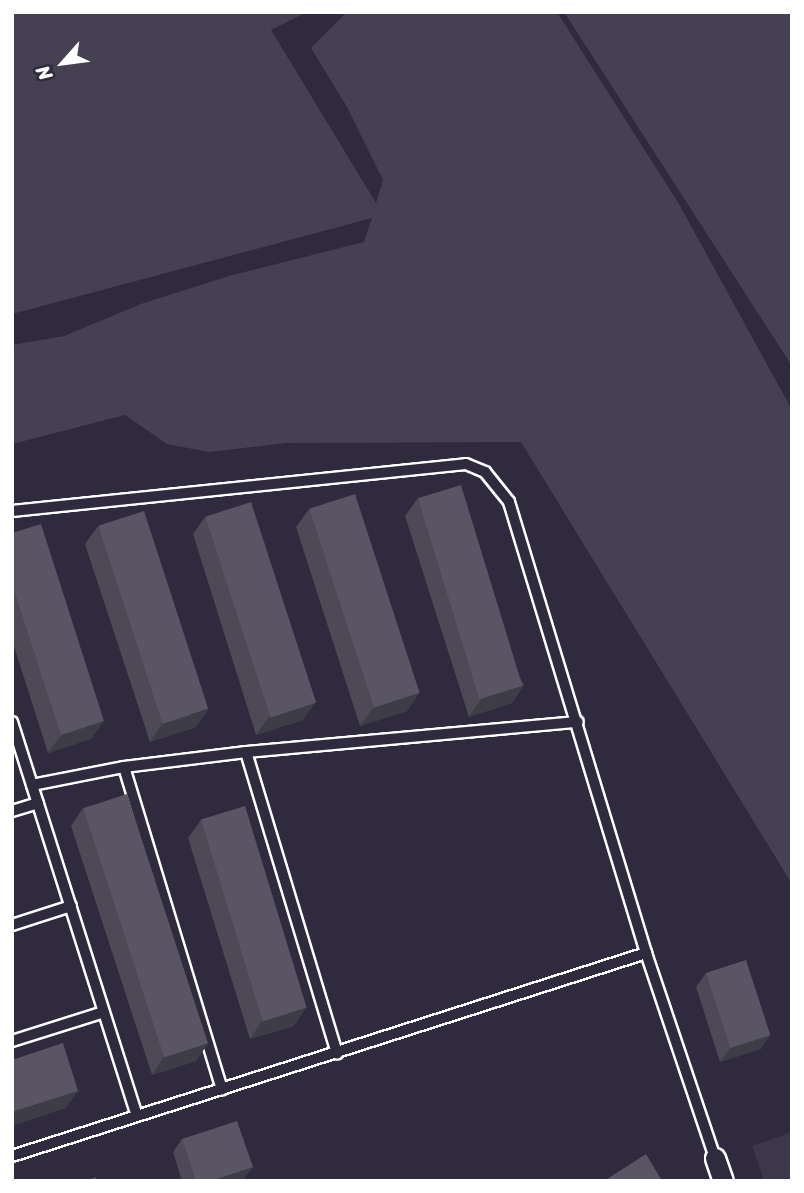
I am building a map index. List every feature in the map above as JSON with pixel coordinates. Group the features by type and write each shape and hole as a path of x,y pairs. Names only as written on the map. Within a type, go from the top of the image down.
{"street":[{"path":"715,1158 723,1181"}],"lane":[{"path":"12,511 466,464 485,472 509,502 646,953 715,1158"},
{"path":"12,722 138,1116"},
{"path":"32,785 124,767 246,752 578,722"},
{"path":"246,752 337,1054"},
{"path":"124,767 222,1089"},
{"path":"12,811 38,803"},
{"path":"12,925 71,906"},
{"path":"12,1156 646,953"},
{"path":"12,1041 104,1012"}],"shaded area":[{"path":"12,12 307,12 271,30 376,203 383,180 347,107 311,48 347,12 557,12 679,204 792,410 792,884 521,442 286,443 209,452 167,444 125,415 12,444 12,345 64,336 141,304 229,276 364,242 372,218 12,314"},
{"path":"564,12 792,12 792,366"},
{"path":"792,1132 792,1181 764,1181 752,1146"}],"building":[{"path":"461,485 522,686 479,699 418,498"},
{"path":"355,494 420,693 374,708 309,509"},
{"path":"251,502 316,703 271,718 205,517"},
{"path":"144,511 208,709 163,724 98,526"},
{"path":"41,524 104,721 61,735 12,584 12,533"},
{"path":"127,794 208,1043 164,1057 83,808"},
{"path":"245,806 307,1008 263,1021 201,819"},
{"path":"746,960 770,1035 730,1048 706,973"},
{"path":"63,1043 78,1091 12,1112 12,1060"},
{"path":"237,1121 253,1167 210,1181 196,1181 182,1139"},
{"path":"646,1154 662,1181 604,1181"}]}
